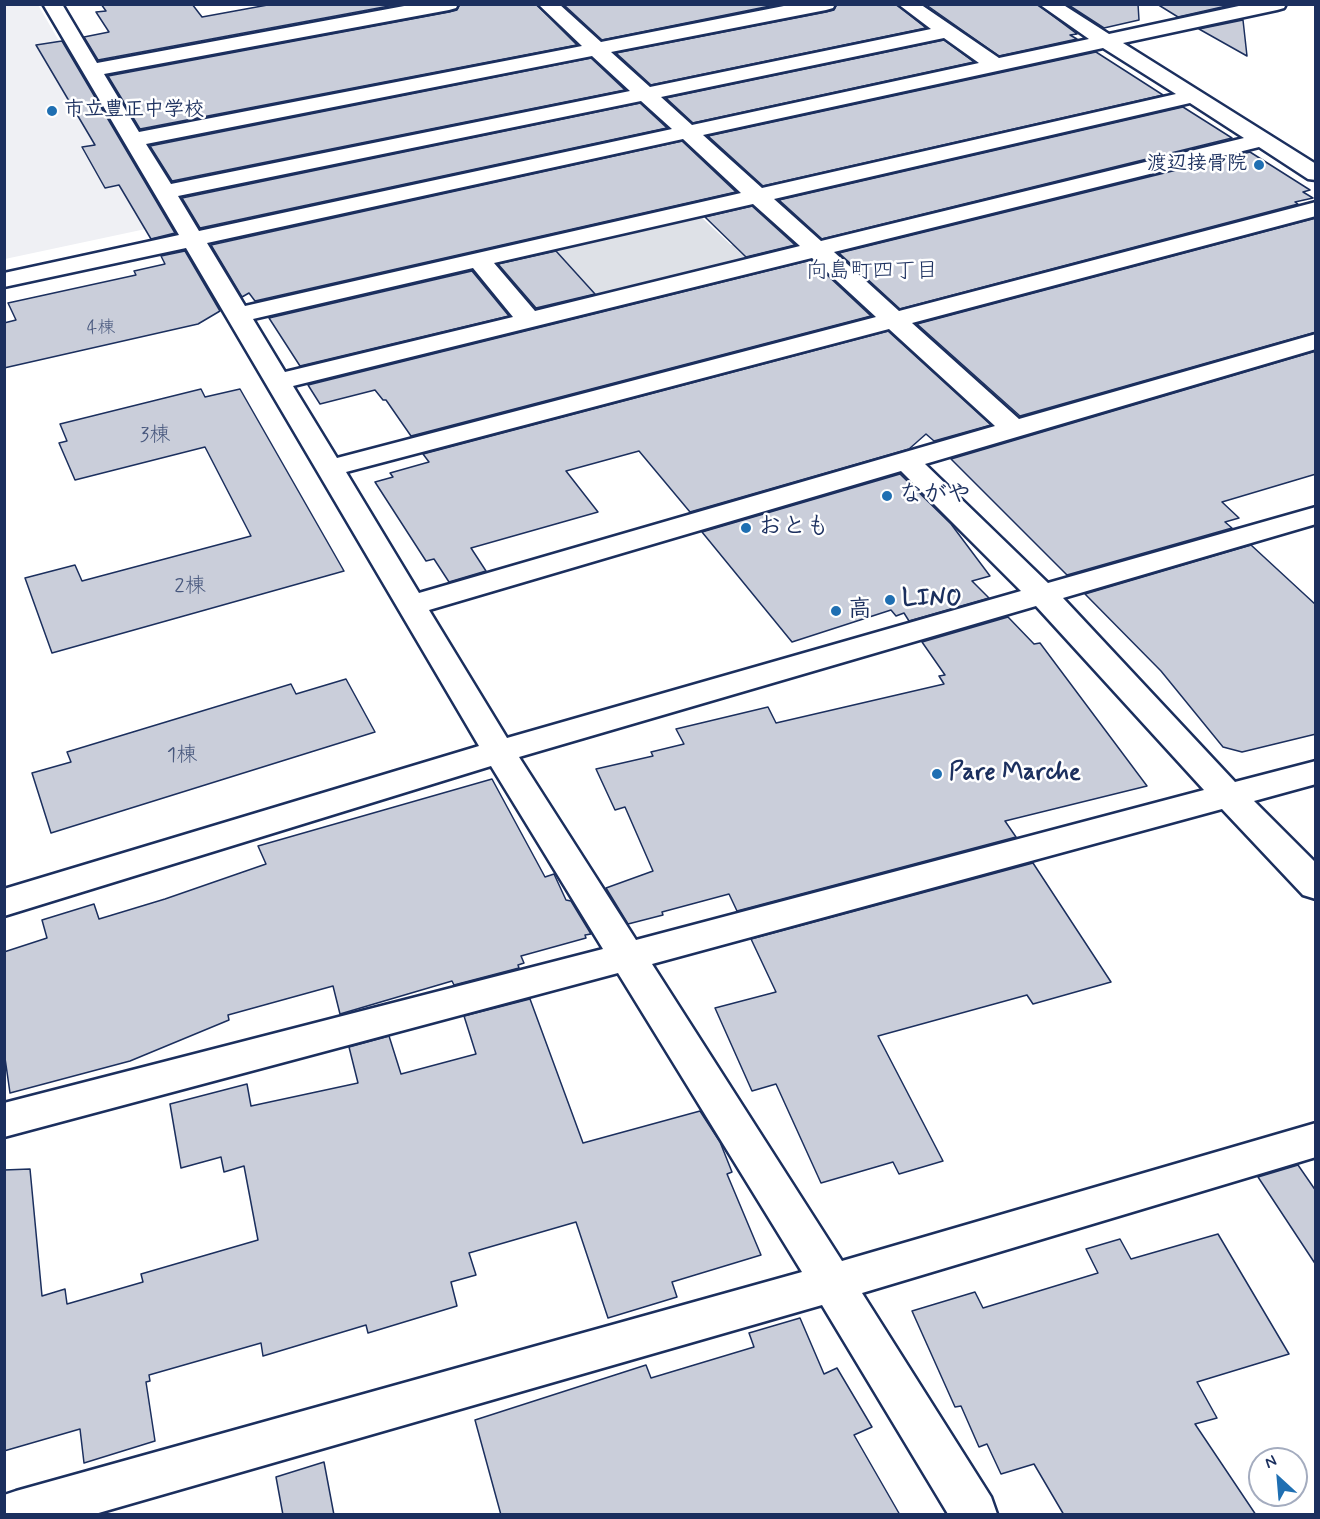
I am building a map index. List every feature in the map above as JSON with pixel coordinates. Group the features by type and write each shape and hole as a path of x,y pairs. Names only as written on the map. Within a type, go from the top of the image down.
{"street":[{"path":"92,70 449,4"},
{"path":"546,4 1014,429"},
{"path":"133,140 826,4"},
{"path":"907,4 995,65"},
{"path":"1048,4 1316,174"},
{"path":"4,280 1277,4"},
{"path":"59,6 92,70 133,140 499,752 832,1283 974,1515"},
{"path":"165,192 946,32"},
{"path":"238,315 1192,96"},
{"path":"278,381 1261,140"},
{"path":"330,468 1316,209"},
{"path":"478,259 529,320"},
{"path":"412,605 1316,341"},
{"path":"906,461 1043,595 1228,795 1316,886"},
{"path":"4,903 499,752 1316,514"},
{"path":"4,1120 627,957 1316,772"},
{"path":"16,1515 832,1283 1316,1140"}],"shaded area":[{"name":"市立豊正中学校","path":"4,5 38,5 162,218 155,227 5,259"},
{"path":"698,214 731,245 780,233 794,247 792,251 581,303 536,252"}],"building":[{"path":"101,4 192,4 202,17 273,4 400,4 98,60 84,37 109,32 96,12 106,11"},
{"path":"460,4 536,4 577,45 140,129 108,76 449,12 457,10"},
{"path":"563,4 780,4 602,40"},
{"path":"837,4 896,4 926,28 651,85 616,53 826,12 834,10"},
{"path":"925,4 1037,4 1077,34 1070,35 1077,39 999,56"},
{"path":"1067,4 1138,4 1139,20 1104,28"},
{"path":"1157,4 1235,4 1178,17"},
{"path":"1243,20 1247,56 1199,29"},
{"path":"944,40 974,62 693,123 666,98"},
{"path":"62,41 175,233 151,239 119,185 105,188 82,147 95,145 36,45"},
{"path":"1096,52 1163,95 763,186 708,136"},
{"path":"591,58 625,90 172,181 150,146"},
{"path":"640,103 667,128 200,228 182,198"},
{"path":"1183,107 1232,138 822,239 779,200"},
{"path":"682,141 736,192 255,301 249,293 242,297 211,245"},
{"path":"1250,152 1310,190 1303,192 1313,198 1295,202 1298,204 900,309 839,253"},
{"path":"752,206 795,245 746,257 705,217"},
{"path":"1316,218 1316,332 1020,416 917,324"},
{"path":"185,251 220,311 198,324 4,368 4,323 16,320 8,303 136,275 134,271 165,264 161,256"},
{"path":"556,251 595,294 536,308 498,264"},
{"path":"811,260 871,316 411,436 386,400 383,400 375,390 320,404 308,385"},
{"path":"472,271 509,316 300,366 269,318"},
{"path":"888,331 991,425 934,441 926,434 909,449 690,512 639,451 566,471 598,512 471,548 486,571 449,582 434,559 426,561 375,482 393,477 390,473 429,462 423,454"},
{"path":"1316,351 1316,474 1222,502 1239,518 1225,522 1232,528 1067,575 951,459"},
{"path":"201,389 205,397 240,389 344,571 52,653 25,578 75,565 82,581 251,536 205,447 75,480 59,443 67,441 60,424"},
{"path":"900,474 951,524 990,576 972,581 989,598 909,621 904,613 896,616 891,610 792,642 702,532"},
{"path":"1251,545 1316,605 1316,734 1242,752 1223,747 1161,671 1085,594"},
{"path":"1008,617 1034,644 1040,643 1147,786 1005,821 1016,837 737,911 729,894 662,912 663,915 628,924 606,888 653,871 625,807 615,810 596,769 653,756 651,752 684,744 676,729 768,707 776,723 944,684 939,676 945,675 922,642"},
{"path":"346,679 375,732 51,833 32,773 71,762 67,752 291,684 296,694"},
{"path":"492,779 545,877 554,874 566,900 571,901 591,934 585,935 586,938 521,956 524,963 518,965 519,968 454,985 452,981 340,1014 333,986 228,1015 229,1020 130,1061 10,1093 4,1051 4,952 47,938 42,920 94,904 99,919 165,899 266,864 258,846"},
{"path":"1033,863 1111,982 1033,1004 1027,995 878,1036 943,1161 899,1174 893,1162 821,1183 776,1084 752,1091 715,1008 776,992 751,939"},
{"path":"530,999 583,1143 700,1111 720,1142 732,1172 727,1174 761,1255 672,1282 677,1297 608,1318 576,1222 469,1253 476,1275 451,1282 457,1306 368,1333 366,1325 263,1356 261,1343 149,1375 150,1381 146,1382 155,1441 84,1463 80,1429 4,1451 4,1170 30,1169 42,1296 65,1289 67,1304 143,1282 141,1274 258,1240 244,1166 224,1172 221,1157 181,1168 170,1104 247,1084 251,1106 358,1083 349,1047 389,1036 401,1074 476,1054 464,1016"},
{"path":"1298,1165 1316,1191 1316,1265 1258,1177"},
{"path":"1218,1234 1289,1354 1197,1382 1217,1418 1195,1424 1248,1503 1248,1507 1251,1507 1256,1515 1064,1515 1034,1464 1001,1474 987,1444 979,1447 961,1406 955,1407 912,1311 975,1292 983,1308 1098,1273 1086,1249 1120,1239 1131,1259"},
{"path":"800,1318 824,1374 837,1368 872,1427 854,1435 900,1515 501,1515 475,1420 646,1365 651,1378 754,1347 749,1333"},
{"path":"324,1462 334,1515 283,1515 276,1477"}],"place":[{"name":"市立豊正中学校","path":"52,111"},
{"name":"渡辺接骨院","path":"1259,165"},
{"name":"ながや","path":"887,496"},
{"name":"おとも","path":"746,528"},
{"name":"LINO","path":"890,600"},
{"name":"高","path":"836,611"},
{"name":"Pare Marche","path":"937,774"}],"district":[{"name":"向島町四丁目","path":"872,272"}]}
